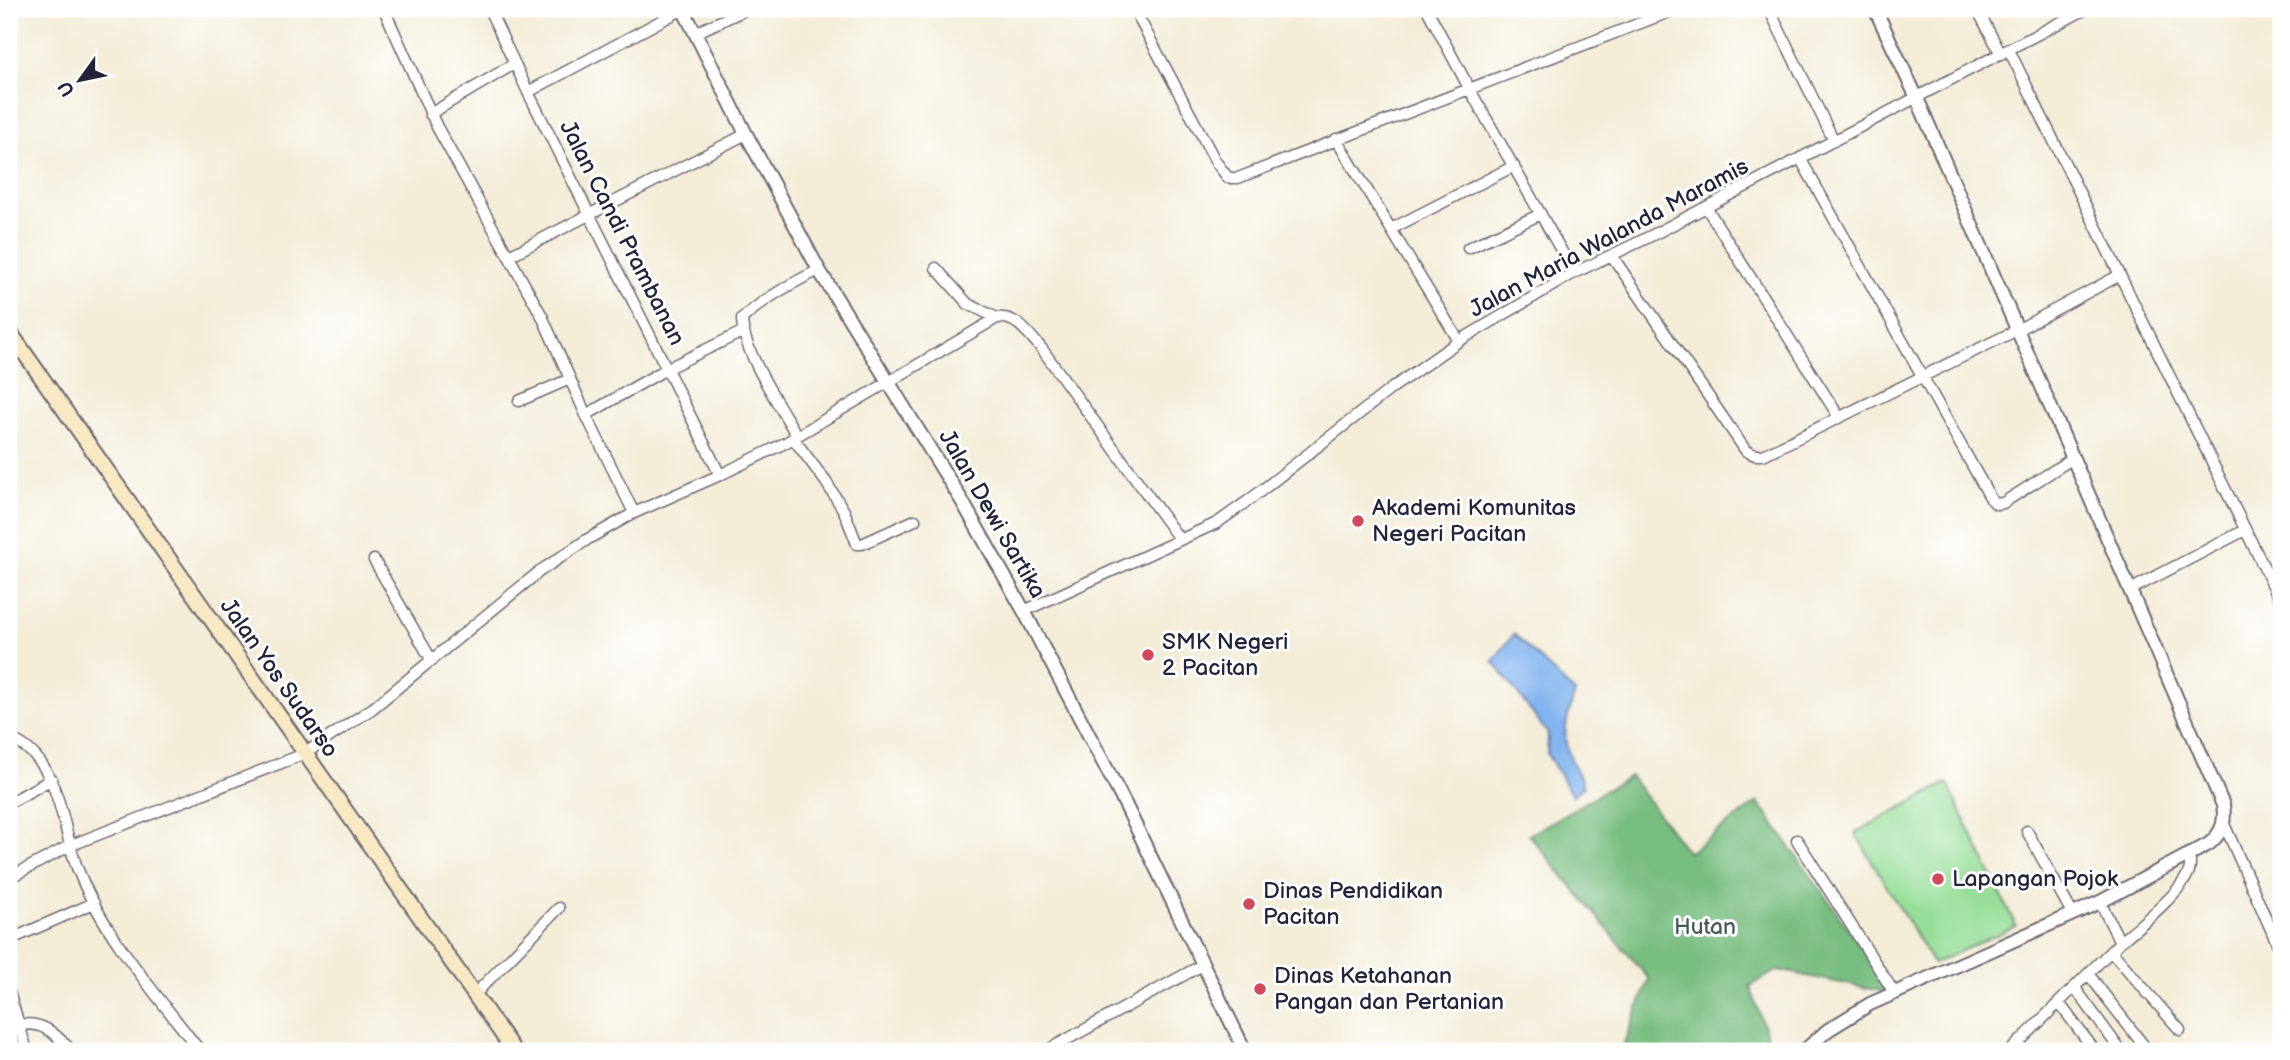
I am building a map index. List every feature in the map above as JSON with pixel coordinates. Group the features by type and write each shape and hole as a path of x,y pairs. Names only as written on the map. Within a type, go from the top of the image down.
{"main road":[{"name":"Jalan Yos Sudarso","path":"9,331 475,994 509,1050"}],"street":[{"path":"384,9 430,114 542,316 634,513"},
{"name":"Jalan Candi Prambanan","path":"489,9 720,475"},
{"path":"528,92 683,9"},
{"name":"Jalan Dewi Sartika","path":"683,9 818,270 962,501 1024,611 1125,804 1245,1051"},
{"path":"695,33 747,9"},
{"path":"1135,9 1216,162 1228,178 1238,178 1677,9"},
{"path":"1427,9 1574,273"},
{"path":"1769,9 1833,141"},
{"path":"1875,9 1916,96 2223,805 2224,824 2281,952"},
{"path":"1977,9 2005,52 2120,275 2281,602"},
{"name":"Jalan Maria Walanda Maramis","path":"1024,611 1217,523 1392,388 1459,341 1574,273 1612,256 2086,9"},
{"path":"430,114 514,64"},
{"path":"509,256 746,134"},
{"path":"1336,139 1459,341"},
{"path":"1800,158 1982,484 1996,504 2003,503 2073,458"},
{"path":"1391,229 1514,166"},
{"path":"1706,207 1839,418"},
{"path":"1468,248 1541,214"},
{"path":"1612,256 1746,450 1755,455 1763,455 1839,418 2017,330 2120,275"},
{"path":"936,268 968,304 997,318 1010,318 1042,349 1180,540"},
{"path":"818,270 752,309 742,319 742,332 795,437 838,501 857,544 915,520"},
{"path":"9,878 69,846 304,754 373,708 540,571 588,539 634,513 720,475 795,437 997,318"},
{"path":"586,415 668,368 742,332"},
{"path":"519,401 570,379"},
{"path":"2130,590 2245,530"},
{"path":"374,560 432,661"},
{"path":"9,738 36,757 52,779 69,846 94,903 127,955 200,1051"},
{"path":"9,803 52,779"},
{"path":"1804,1051 1828,1030 1870,1004 2100,902 2189,855 2209,844 2224,824"},
{"path":"2027,831 2072,913"},
{"path":"1797,840 1895,993"},
{"path":"2010,1051 2183,883 2189,873 2189,855"},
{"path":"2100,902 2120,943"},
{"path":"9,940 94,903"},
{"path":"475,994 559,908"},
{"path":"2112,952 2180,1030"},
{"path":"1046,1051 1204,964"},
{"path":"2089,975 2148,1051"},
{"path":"2075,988 2121,1051"},
{"path":"9,992 27,1051"},
{"path":"2059,1003 2095,1051"},
{"path":"19,1025 38,1024 72,1051"}],"green space":[{"name":"Hutan","path":"1630,776 1688,853 1758,802 1895,994 1778,970 1750,986 1772,1051 1621,1051 1649,979 1529,835"},
{"name":"Lapangan Pojok","path":"1947,783 2016,926 1933,964 1855,833"}],"water":[{"path":"1514,634 1575,693 1565,731 1571,760 1584,786 1572,796 1547,753 1548,734 1493,661"}],"place":[{"name":"Akademi Komunitas Negeri Pacitan","path":"1358,521"},
{"name":"SMK Negeri 2 Pacitan","path":"1148,655"},
{"name":"Lapangan Pojok","path":"1938,879"},
{"name":"Dinas Pendidikan Pacitan","path":"1249,904"},
{"name":"Dinas Ketahanan Pangan dan Pertanian","path":"1260,989"}]}
